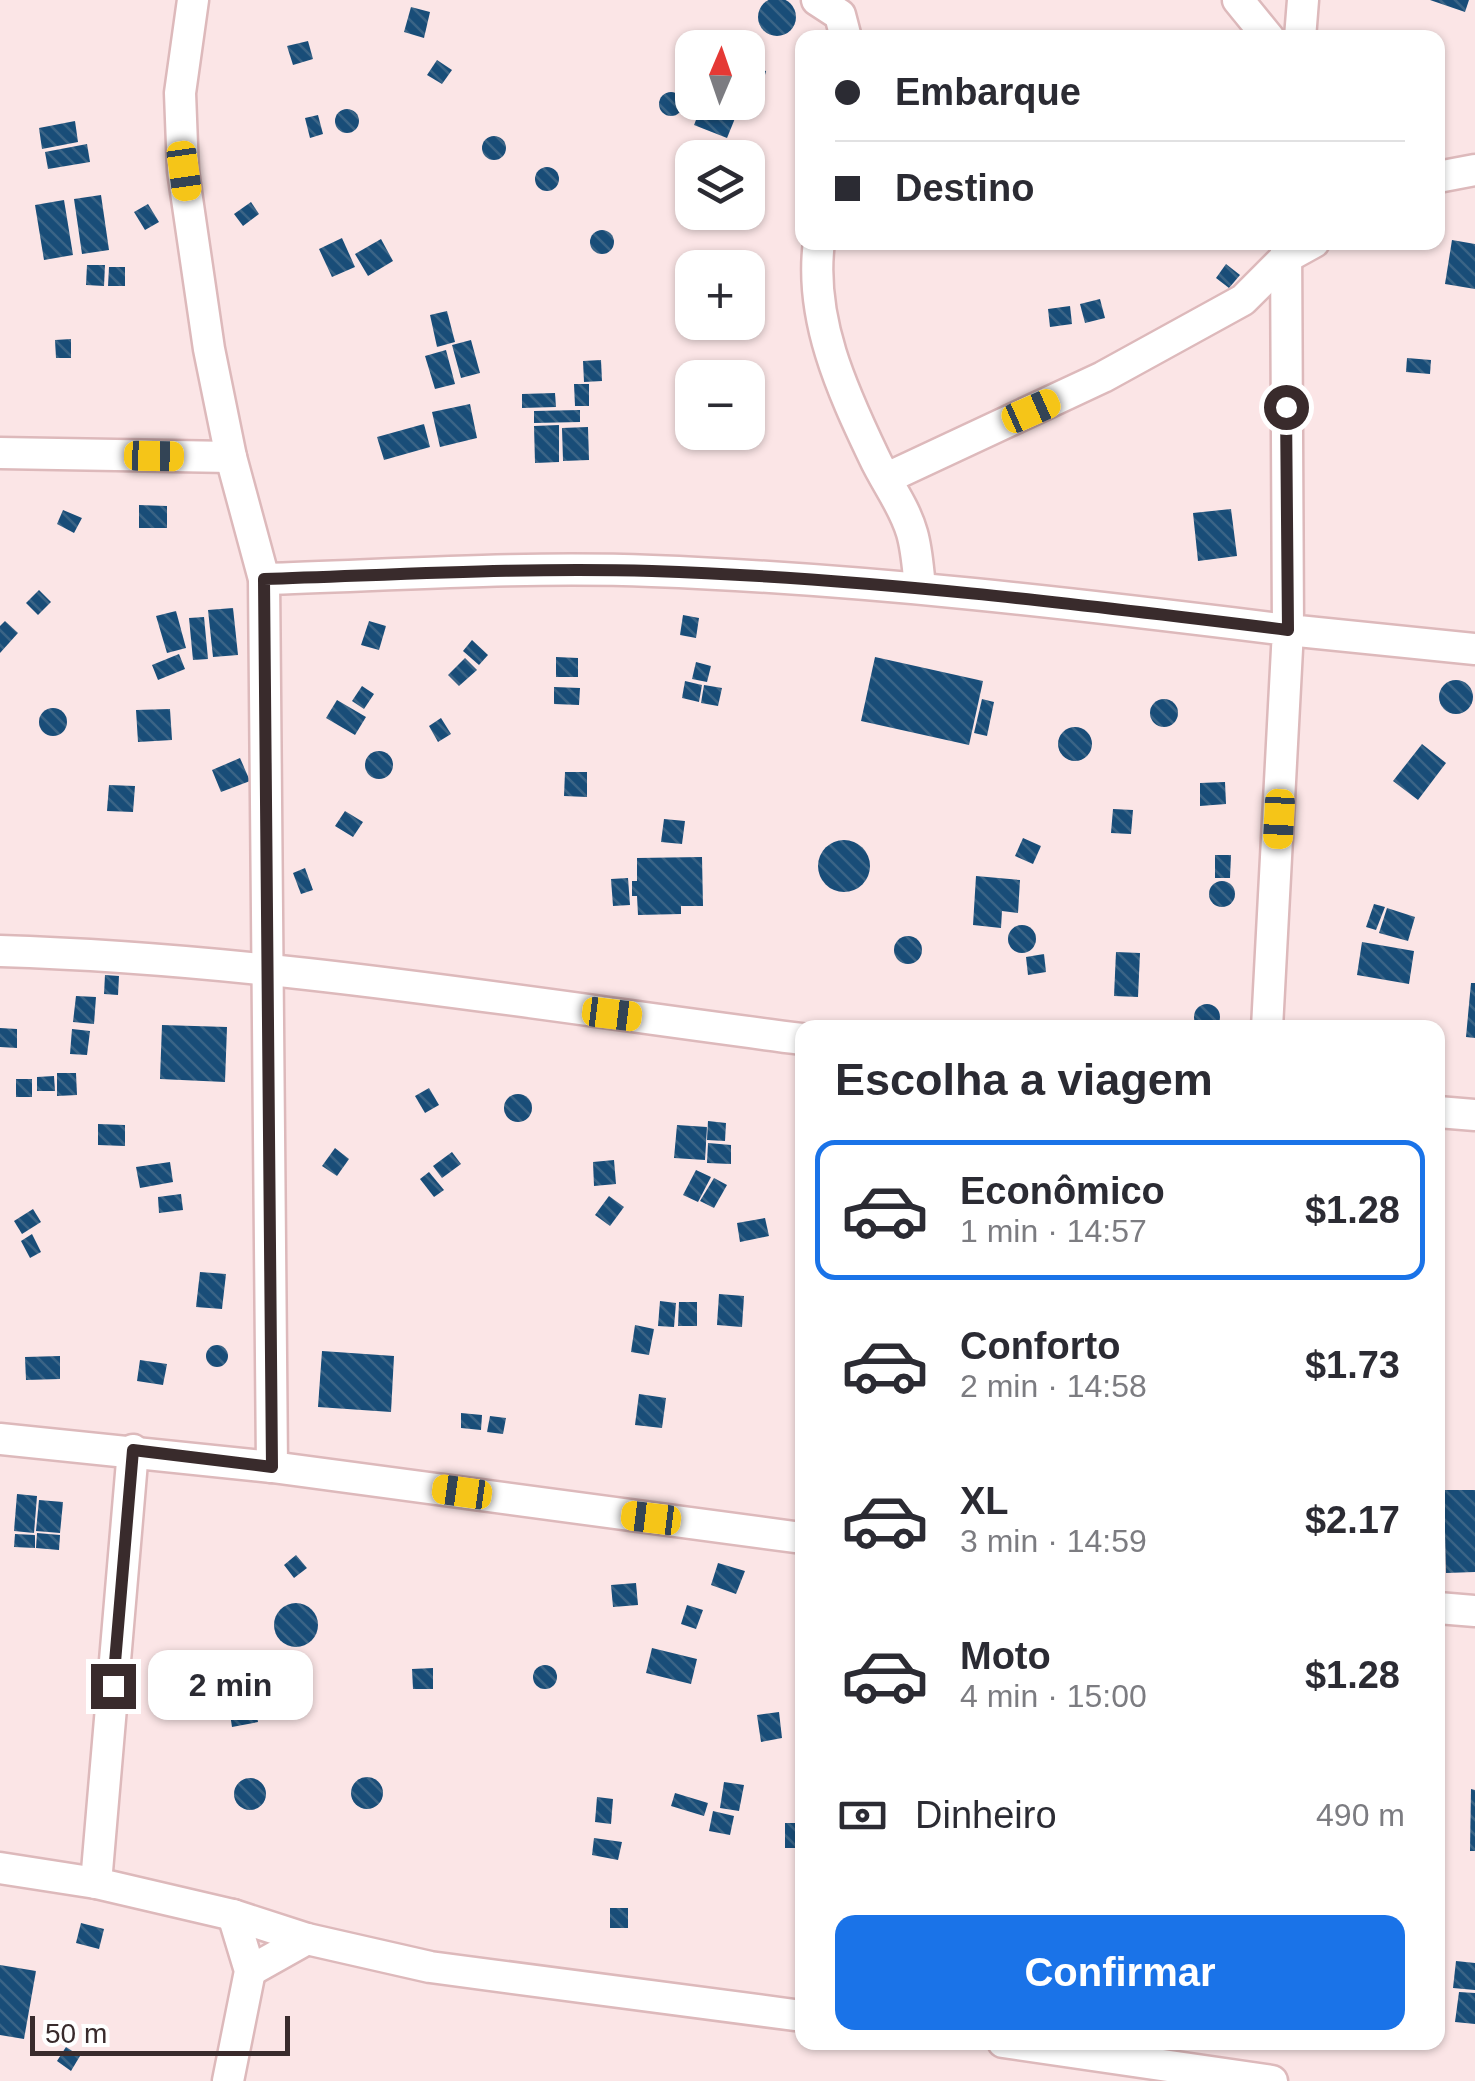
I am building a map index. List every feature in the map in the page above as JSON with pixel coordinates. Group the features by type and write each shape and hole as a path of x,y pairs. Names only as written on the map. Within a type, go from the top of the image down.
{"street":[{"path":"193,0 180,93 184,171 209,348 231,457 264,579 272,1467"},
{"path":"817,0 840,15 844,30"},
{"path":"1238,0 1262,30"},
{"path":"1301,30 1303,0"},
{"path":"1445,176 1475,170"},
{"path":"817,250 818,306 825,340 875,460 900,500 914,536 920,587"},
{"path":"886,478 1103,378 1244,300 1285,250"},
{"path":"1267,1020 1288,630 1285,250"},
{"path":"0,452 231,457"},
{"path":"264,579 649,571 920,587 1475,649"},
{"path":"0,951 268,970 795,1038"},
{"path":"1445,1113 1475,1116"},
{"path":"0,1439 272,1467 795,1537"},
{"path":"96,1883 133,1450"},
{"path":"1445,1608 1475,1610"},
{"path":"0,1868 96,1883 430,1967 795,2015"},
{"path":"228,2081 250,1971 233,1915"},
{"path":"250,1971 307,1939"},
{"path":"1073,2050 1207,2065 1272,2081"}],"building":[{"path":"780,-1 790,4 796,17 790,30 777,36 764,30 758,17 764,4"},
{"path":"1430,0 1469,0 1465,12"},
{"path":"411,7 430,12 424,38 404,32"},
{"path":"308,41 313,59 293,65 287,46"},
{"path":"437,60 452,70 442,84 427,75"},
{"path":"675,93 675,115 671,116 662,113 659,104 662,95"},
{"path":"347,109 356,112 356,130 347,133 338,130 335,121 338,112"},
{"path":"318,115 323,134 310,138 305,118"},
{"path":"696,120 734,120 727,138 694,125"},
{"path":"75,121 78,142 42,149 39,128"},
{"path":"494,136 503,139 503,157 494,160 485,157 482,148 485,139"},
{"path":"87,144 90,162 48,169 45,152"},
{"path":"547,167 556,170 556,188 547,191 538,188 535,179 538,170"},
{"path":"101,195 109,250 82,254 74,199"},
{"path":"64,200 73,255 44,260 35,205"},
{"path":"251,202 259,214 243,226 234,214"},
{"path":"148,204 159,222 145,230 134,212"},
{"path":"602,230 611,233 611,251 602,254 593,251 590,242 593,233"},
{"path":"342,238 355,267 332,277 319,249"},
{"path":"381,239 393,261 368,276 355,254"},
{"path":"1452,240 1475,244 1475,289 1445,284"},
{"path":"1226,264 1240,275 1229,288 1216,278"},
{"path":"87,265 105,265 104,286 86,285"},
{"path":"109,267 125,267 125,286 108,286"},
{"path":"1100,299 1105,318 1085,323 1080,304"},
{"path":"1070,306 1072,324 1050,327 1048,309"},
{"path":"447,311 455,342 437,347 430,315"},
{"path":"71,339 71,358 56,358 55,340"},
{"path":"471,340 480,373 461,378 452,345"},
{"path":"446,350 455,384 435,389 425,356"},
{"path":"1407,358 1431,360 1430,374 1406,372"},
{"path":"601,360 602,381 584,382 583,361"},
{"path":"574,384 589,384 589,406 575,406"},
{"path":"555,393 556,407 522,408 522,394"},
{"path":"470,404 477,438 440,447 432,412"},
{"path":"580,410 580,422 534,423 534,411"},
{"path":"424,424 430,447 384,460 377,437"},
{"path":"559,425 559,462 535,463 534,426"},
{"path":"588,427 589,460 563,461 562,428"},
{"path":"139,505 167,506 167,528 139,528"},
{"path":"1231,509 1237,556 1198,561 1193,513"},
{"path":"63,510 82,518 74,533 57,524"},
{"path":"39,590 51,602 38,615 26,603"},
{"path":"233,608 238,655 213,657 208,610"},
{"path":"176,611 186,648 167,653 156,616"},
{"path":"683,615 699,618 696,638 680,635"},
{"path":"204,617 208,659 193,660 189,618"},
{"path":"5,621 18,633 0,653 0,626"},
{"path":"369,621 386,626 379,650 361,645"},
{"path":"472,640 488,655 479,665 463,651"},
{"path":"179,654 185,669 158,680 152,665"},
{"path":"556,657 578,658 578,677 556,677"},
{"path":"875,657 983,681 969,745 861,721"},
{"path":"465,658 477,670 459,686 448,675"},
{"path":"696,662 711,666 707,682 692,679"},
{"path":"1456,680 1468,685 1473,697 1468,709 1456,714 1444,709 1439,697 1444,685"},
{"path":"685,681 702,685 699,702 682,698"},
{"path":"704,685 722,688 718,706 701,703"},
{"path":"362,686 374,694 364,709 352,701"},
{"path":"554,687 580,688 579,705 554,704"},
{"path":"982,699 994,702 987,736 974,733"},
{"path":"1164,699 1174,703 1178,713 1174,723 1164,727 1154,723 1150,713 1154,703"},
{"path":"337,700 366,717 355,735 326,718"},
{"path":"53,708 63,712 67,722 63,732 53,736 43,732 39,722 43,712"},
{"path":"170,709 172,740 138,742 136,710"},
{"path":"441,718 451,734 438,742 429,726"},
{"path":"1075,727 1087,732 1092,744 1087,756 1075,761 1063,756 1058,744 1063,732"},
{"path":"1422,744 1446,763 1418,800 1393,781"},
{"path":"379,751 389,755 393,765 389,775 379,779 369,775 365,765 369,755"},
{"path":"240,758 250,781 221,792 212,770"},
{"path":"565,772 587,772 587,797 564,796"},
{"path":"1225,782 1226,804 1200,806 1200,783"},
{"path":"109,785 135,786 133,812 107,811"},
{"path":"1113,809 1133,810 1131,834 1111,833"},
{"path":"345,811 363,822 353,837 335,826"},
{"path":"664,819 685,821 682,844 661,842"},
{"path":"1023,838 1041,846 1033,864 1015,856"},
{"path":"844,840 863,847 870,866 863,885 844,892 825,885 818,866 825,847"},
{"path":"1215,855 1231,855 1230,878 1215,878"},
{"path":"702,857 703,906 681,906 681,914 638,915 637,896 632,896 632,881 637,881 637,858"},
{"path":"305,868 313,890 301,894 293,873"},
{"path":"976,876 1020,880 1018,913 1002,911 1001,928 973,925"},
{"path":"628,878 630,905 613,906 611,879"},
{"path":"1222,881 1231,885 1235,894 1231,903 1222,907 1213,903 1209,894 1213,885"},
{"path":"1374,904 1385,907 1376,930 1366,927"},
{"path":"1387,908 1415,917 1408,941 1379,933"},
{"path":"1022,925 1032,929 1036,939 1032,949 1022,953 1012,949 1008,939 1012,929"},
{"path":"908,936 918,940 922,950 918,960 908,964 898,960 894,950 898,940"},
{"path":"1362,942 1414,951 1409,984 1357,975"},
{"path":"1116,952 1140,953 1138,997 1114,996"},
{"path":"1044,954 1046,972 1028,975 1026,957"},
{"path":"105,975 119,976 118,995 104,994"},
{"path":"1471,983 1475,983 1475,1038 1466,1037"},
{"path":"76,996 96,997 94,1024 73,1022"},
{"path":"1202,1005 1212,1005 1219,1012 1219,1020 1195,1020 1195,1012"},
{"path":"162,1025 227,1027 225,1082 160,1079"},
{"path":"0,1028 17,1029 17,1048 0,1047"},
{"path":"72,1029 90,1031 87,1055 70,1054"},
{"path":"57,1073 76,1073 77,1095 57,1096"},
{"path":"54,1076 55,1091 37,1091 37,1077"},
{"path":"16,1079 32,1079 32,1097 16,1097"},
{"path":"429,1088 439,1105 425,1113 415,1096"},
{"path":"518,1094 528,1098 532,1108 528,1118 518,1122 508,1118 504,1108 508,1098"},
{"path":"708,1121 726,1123 725,1141 707,1140"},
{"path":"98,1124 125,1125 125,1146 98,1145"},
{"path":"677,1125 707,1127 705,1160 674,1158"},
{"path":"708,1143 731,1145 731,1164 707,1163"},
{"path":"335,1148 349,1159 337,1176 322,1166"},
{"path":"452,1152 461,1164 442,1178 433,1166"},
{"path":"614,1160 616,1184 594,1186 593,1162"},
{"path":"170,1162 173,1182 140,1188 136,1167"},
{"path":"696,1170 711,1177 698,1202 683,1195"},
{"path":"429,1172 444,1190 434,1197 420,1179"},
{"path":"714,1178 727,1185 714,1208 700,1201"},
{"path":"181,1194 183,1210 159,1213 158,1197"},
{"path":"609,1196 624,1207 610,1226 595,1215"},
{"path":"33,1209 41,1222 22,1234 14,1221"},
{"path":"765,1218 769,1236 740,1242 737,1223"},
{"path":"32,1234 41,1252 30,1258 21,1241"},
{"path":"200,1272 226,1274 222,1309 196,1307"},
{"path":"719,1294 744,1296 742,1327 717,1325"},
{"path":"660,1301 676,1303 674,1327 658,1326"},
{"path":"679,1302 697,1302 697,1326 678,1326"},
{"path":"635,1325 654,1329 649,1355 631,1352"},
{"path":"217,1345 225,1348 225,1364 217,1367 209,1364 206,1356 209,1348"},
{"path":"322,1351 394,1356 391,1412 318,1407"},
{"path":"60,1356 60,1379 26,1380 25,1357"},
{"path":"140,1360 167,1364 163,1385 137,1381"},
{"path":"639,1394 666,1398 662,1428 635,1425"},
{"path":"461,1413 482,1415 481,1430 461,1428"},
{"path":"490,1416 506,1418 503,1434 487,1432"},
{"path":"1445,1490 1475,1490 1475,1572 1446,1573"},
{"path":"17,1494 37,1496 34,1533 14,1531"},
{"path":"39,1500 63,1502 60,1533 36,1531"},
{"path":"37,1533 60,1535 59,1550 36,1548"},
{"path":"15,1534 35,1535 35,1548 14,1547"},
{"path":"296,1555 307,1568 294,1578 284,1565"},
{"path":"718,1563 745,1571 736,1594 711,1585"},
{"path":"636,1583 638,1605 613,1607 611,1585"},
{"path":"296,1603 311,1610 318,1625 311,1640 296,1647 281,1640 274,1625 281,1610"},
{"path":"687,1605 703,1610 696,1629 681,1624"},
{"path":"652,1648 697,1659 691,1684 646,1673"},
{"path":"545,1665 554,1668 554,1686 545,1689 536,1686 533,1677 536,1668"},
{"path":"433,1668 433,1689 413,1689 412,1669"},
{"path":"255,1674 259,1692 228,1699 224,1681"},
{"path":"254,1697 255,1702 263,1700 265,1715 257,1716 258,1722 232,1727 228,1701"},
{"path":"779,1712 782,1738 761,1742 757,1715"},
{"path":"367,1777 378,1782 383,1793 378,1804 367,1809 356,1804 351,1793 356,1782"},
{"path":"250,1778 261,1783 266,1794 261,1805 250,1810 239,1805 234,1794 239,1783"},
{"path":"724,1782 744,1785 739,1811 720,1808"},
{"path":"1471,1789 1475,1790 1475,1851 1470,1851"},
{"path":"675,1793 708,1803 704,1816 671,1806"},
{"path":"597,1797 613,1799 611,1824 595,1822"},
{"path":"713,1811 734,1816 730,1835 709,1831"},
{"path":"785,1823 795,1823 795,1848 785,1848"},
{"path":"594,1838 622,1842 618,1860 592,1855"},
{"path":"610,1908 628,1908 628,1928 610,1928"},
{"path":"81,1923 104,1929 99,1949 76,1943"},
{"path":"1456,1961 1475,1963 1475,1990 1453,1988"},
{"path":"0,1965 36,1971 24,2039 0,2035"},
{"path":"1459,1992 1475,1993 1475,2024 1455,2022"},
{"path":"66,2047 80,2056 71,2071 57,2061"}],"route":[{"path":"113,1686 133,1450 272,1467 264,579 649,571 868,582 1000,594 1288,630 1286,407"}]}
